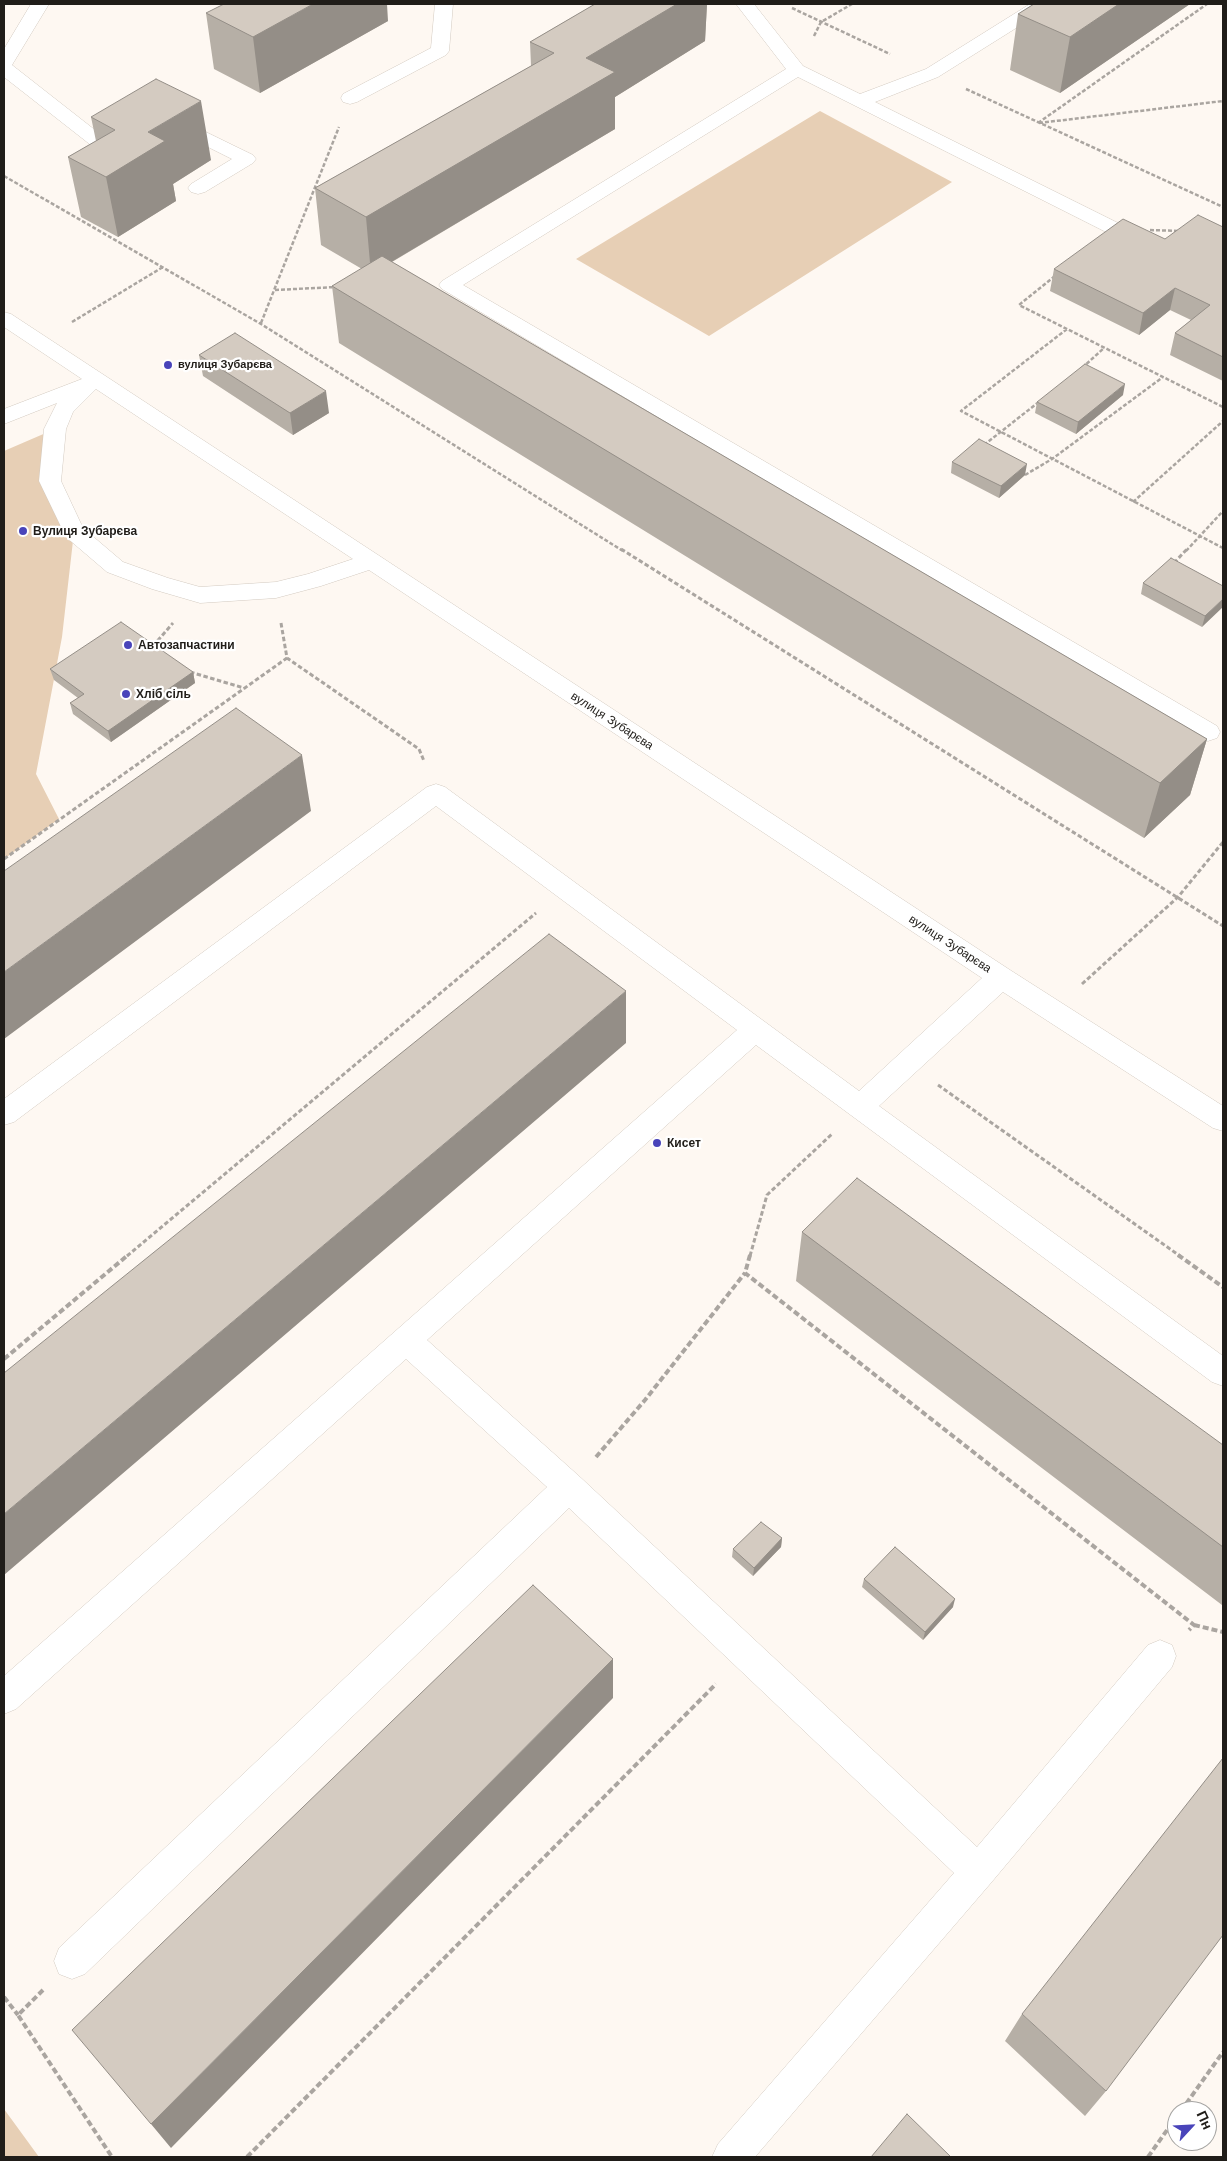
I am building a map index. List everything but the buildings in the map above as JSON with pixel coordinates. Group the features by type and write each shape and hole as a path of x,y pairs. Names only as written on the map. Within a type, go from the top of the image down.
{"street":[{"path":"4,64 40,4"},
{"path":"350,98 440,51 444,4"},
{"path":"745,4 797,70 1114,229"},
{"path":"860,101 932,74 1042,4"},
{"path":"4,68 101,154 164,117 246,159 198,188"},
{"path":"797,70 449,285 1208,732"},
{"name":"вулиця Зубарєва","path":"4,318 1001,977 1223,1120"},
{"path":"4,418 94,379"},
{"path":"94,379 63,409 55,429 50,481 74,532 115,567 160,584 200,594 276,590 313,581 371,561"},
{"path":"4,1114 436,793 755,1030 1223,1373"},
{"path":"860,1107 1001,977"},
{"path":"4,1698 755,1030"},
{"path":"406,1340 569,1487 978,1872"},
{"path":"72,1961 569,1487"},
{"path":"731,2157 978,1872 1160,1656"}],"path":[{"path":"797,70 821,22 852,4"},
{"path":"1038,123 1208,4"},
{"path":"790,7 1223,207"},
{"path":"261,324 350,98"},
{"path":"1038,123 1223,102"},
{"path":"4,176 261,324 1223,926"},
{"path":"1114,229 1188,231"},
{"path":"65,326 164,267"},
{"path":"1056,276 1019,305 1223,406"},
{"path":"275,290 341,286"},
{"path":"1067,329 961,411 1223,548"},
{"path":"1076,372 1104,348"},
{"path":"1025,475 1052,459 1163,377"},
{"path":"983,446 1045,397"},
{"path":"1133,502 1223,421"},
{"path":"1168,569 1223,511"},
{"path":"152,646 159,652"},
{"path":"4,859 287,658 419,750 436,793"},
{"path":"188,672 244,688"},
{"path":"1082,984 1178,897 1223,842"},
{"path":"4,1358 565,888"},
{"path":"907,1063 1223,1287"},
{"path":"569,1487 645,1400 745,1273 767,1195 860,1107"},
{"path":"745,1273 1194,1625 1223,1632"},
{"path":"1160,1656 1194,1625"},
{"path":"247,2157 746,1653"},
{"path":"18,2015 72,1961"},
{"path":"4,1997 18,2015 112,2157"},
{"path":"1188,2101 1223,2052"},
{"path":"1148,2157 1167,2130"}],"shaded area":[{"path":"820,111 952,182 709,336 576,259"},
{"path":"55,429 50,481 74,532 62,637 36,774 59,819 4,859 4,451"},
{"path":"4,2109 39,2157 4,2157"}],"place":[{"name":"вулиця Зубарєва","path":"168,365"},
{"name":"Вулиця Зубарєва","path":"23,531"},
{"name":"Автозапчастини","path":"128,645"},
{"name":"Хліб сіль","path":"126,694"},
{"name":"Кисет","path":"657,1143"}]}
